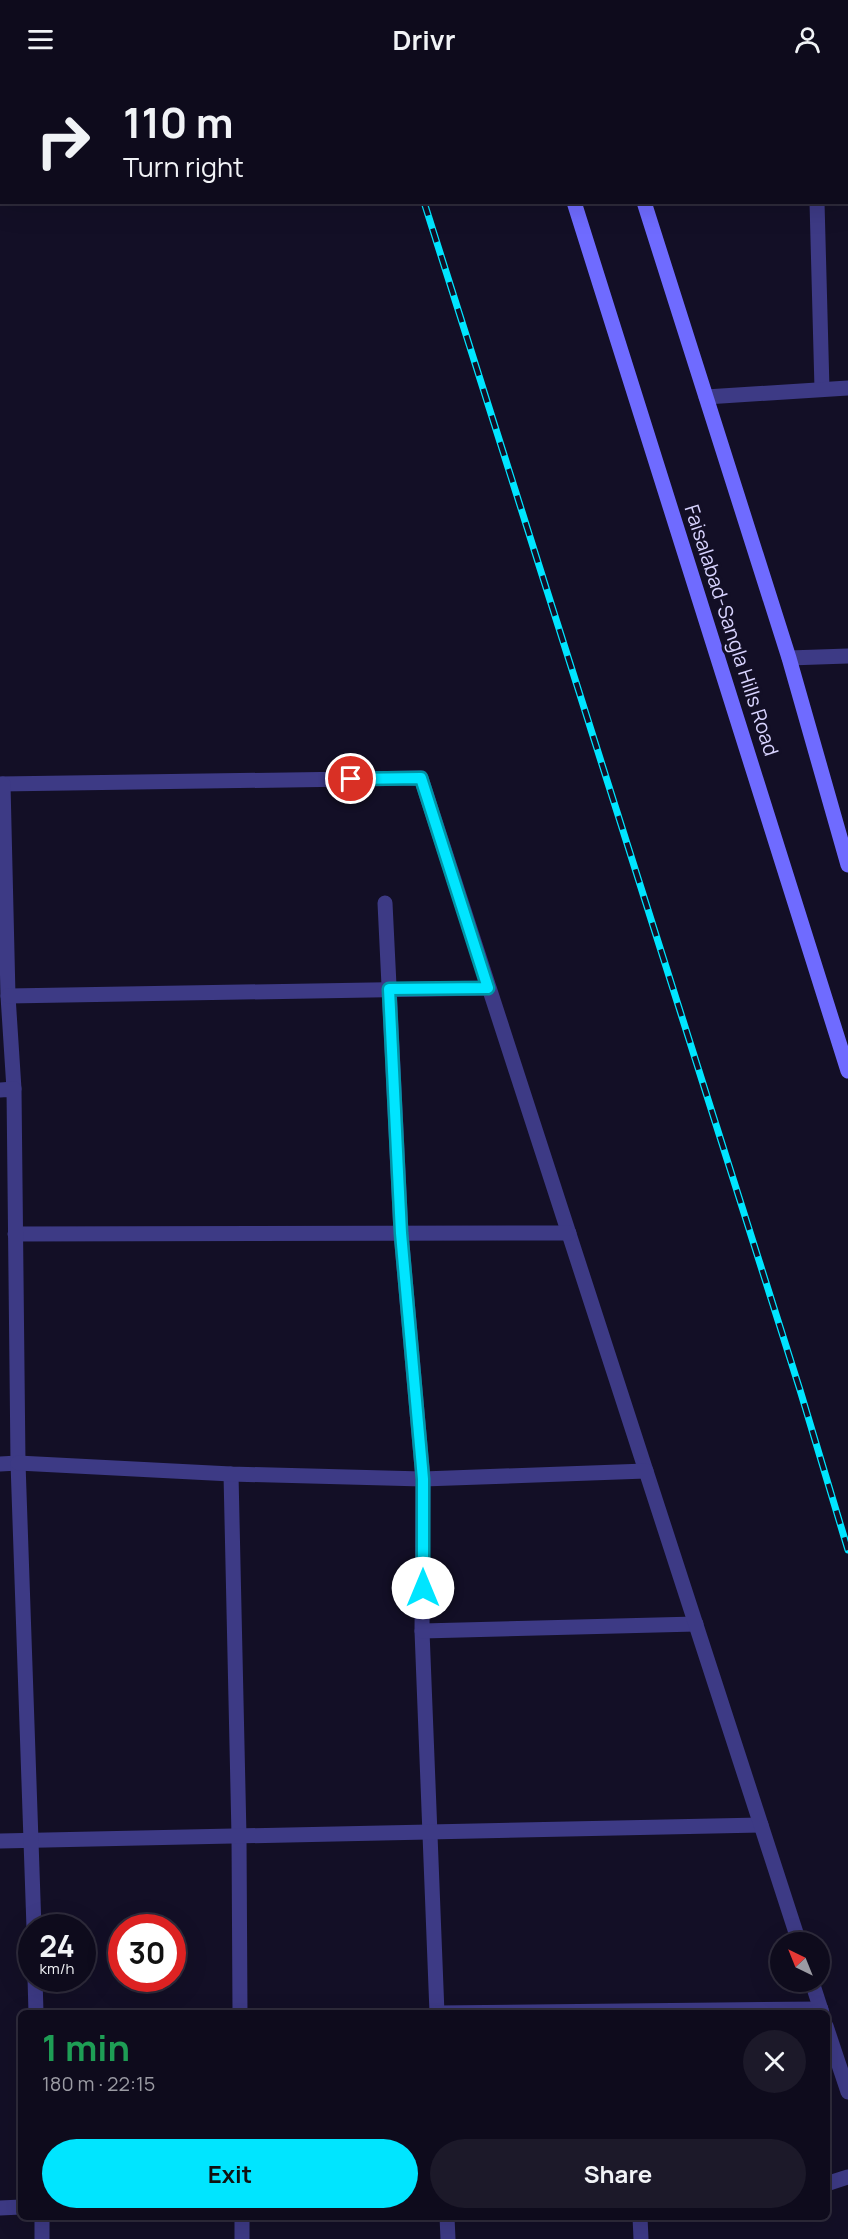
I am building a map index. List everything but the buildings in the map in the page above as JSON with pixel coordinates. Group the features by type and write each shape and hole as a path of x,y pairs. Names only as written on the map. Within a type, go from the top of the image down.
{"main road":[{"name":"Faisalabad-Sangla Hills Road","path":"575,204 848,1071"},
{"path":"645,204 789,658 848,865"}],"street":[{"path":"817,204 822,389"},
{"path":"706,397 848,388"},
{"path":"789,658 848,656"},
{"path":"34,1914 18,1463 15,1234 7,1090 8,996 2,784 421,778 796,1932"},
{"path":"385,903 401,1233 423,1479 422,1631 428,1832 437,2010"},
{"path":"8,996 488,988"},
{"path":"15,1234 569,1233"},
{"path":"0,1464 231,1474 423,1479 646,1471"},
{"path":"231,1474 239,1836 240,2010"},
{"path":"422,1631 696,1624"},
{"path":"0,1841 761,1825"},
{"path":"35,1992 36,2010"},
{"path":"815,1992 822,2010"},
{"path":"830,2038 848,2092"},
{"path":"830,2183 848,2177"},
{"path":"0,2208 18,2207"},
{"path":"42,2220 42,2239"},
{"path":"242,2220 242,2239"},
{"path":"447,2220 448,2239"},
{"path":"640,2220 641,2239"}],"railway":[{"path":"425,204 800,1390 848,1550"}],"route":[{"path":"351,779 421,778 488,988 389,989 401,1233 423,1479 423,1588"}]}
